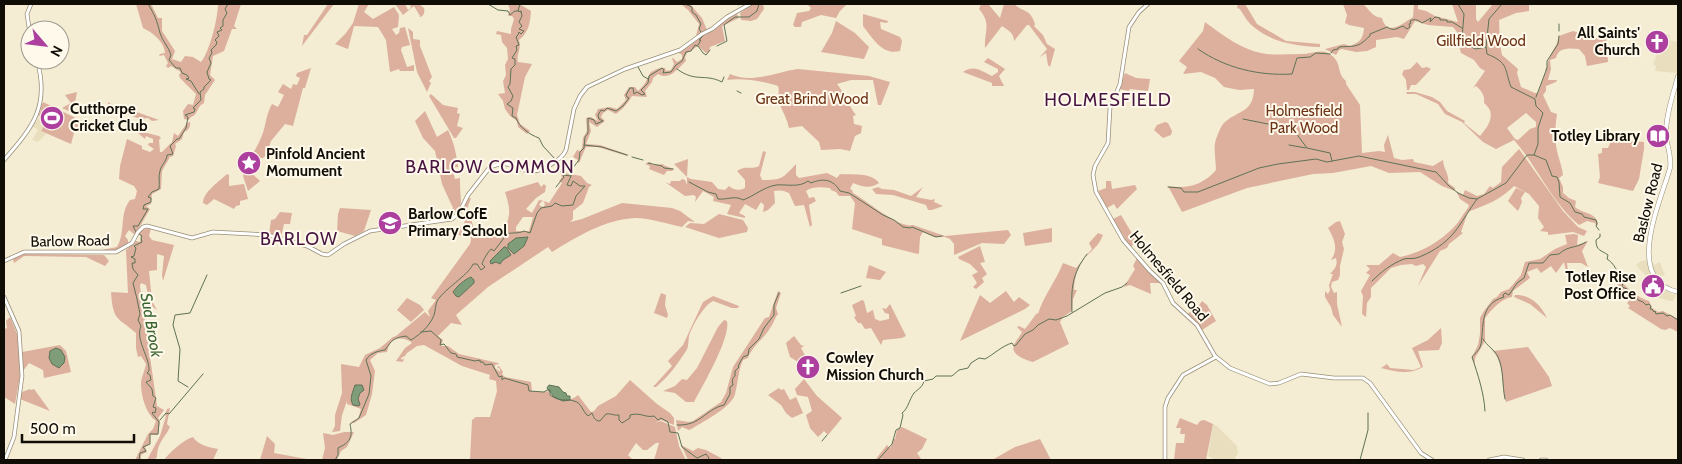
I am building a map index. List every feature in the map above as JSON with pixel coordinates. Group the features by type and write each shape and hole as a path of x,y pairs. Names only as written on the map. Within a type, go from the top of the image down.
{"main road":[{"path":"28,20 27,14 31,4"},
{"name":"Barlow Road","path":"4,261 24,252 111,253 129,246 138,232 147,226 192,238 213,232 258,234 298,243 328,255 364,233 425,222 448,220 456,217 472,189 490,167 506,164 529,171 553,164 564,154 574,109 587,87 625,69 680,50 750,4"},
{"name":"Holmesfield Road","path":"1148,4 1130,24 1120,84 1110,108 1109,141 1095,166 1093,175 1095,188 1125,242 1163,283 1175,305 1197,325 1216,357"},
{"path":"4,160 21,140 38,112 41,83 39,70"},
{"name":"Baslow Road","path":"1678,76 1666,124 1666,138 1671,163 1651,232 1648,252 1651,267 1659,282 1667,289 1678,293"},
{"path":"4,297 19,331 22,376 14,437 5,460"},
{"path":"1165,460 1167,400 1181,377 1216,357 1235,370 1270,384 1279,383 1301,374 1334,378 1363,378 1370,383 1421,453 1432,460"},
{"path":"1488,460 1504,456 1523,460"},
{"path":"1541,460 1546,460"}],"shaded area":[{"path":"1664,34 1670,35 1669,40 1678,42 1678,73 1655,71 1656,66 1653,65"},
{"path":"39,117 44,127 41,131 46,134 38,142 32,140 38,130 32,126"},
{"path":"528,237 524,246 514,254 508,248 508,244 516,238"},
{"path":"506,247 511,255 500,264 496,262 491,264 490,261"},
{"path":"1651,259 1654,265 1660,262 1665,275 1658,277 1659,279 1655,282 1663,290 1676,295 1673,301 1646,293 1650,288 1648,282 1651,281 1636,265 1641,261"},
{"path":"471,277 474,283 459,297 456,296 453,292 455,289"},
{"path":"56,348 61,350 65,357 64,363 59,368 52,364 49,358 50,351"},
{"path":"355,385 362,385 364,390 360,393 358,399 359,406 353,405 351,400"},
{"path":"549,385 559,387 567,396 570,396 570,400 563,401 554,397 547,388"},
{"path":"1213,424 1237,446 1238,453 1234,460 1216,460 1208,456"}],"green space":[{"path":"136,4 151,4 158,18 162,18 162,31 175,51 172,59 181,62 185,56 193,57 201,62 213,34 218,4 241,4 234,26 237,29 232,29 224,51 213,56 210,75 215,80 205,95 204,103 189,120 184,119 183,111 188,104 193,105 196,94 180,78 181,72 171,66 168,68 164,55 159,56 165,53 163,45 154,35 143,28"},
{"path":"328,4 334,4 302,46 304,35 307,35"},
{"path":"359,4 369,4 364,12 373,19 394,7 399,15 398,27 392,29 396,35 399,33 400,28 405,27 410,45 402,47 401,50 407,67 414,65 414,71 400,71 399,69 390,72 386,40 378,27 354,26 348,49 335,44 353,23"},
{"path":"395,4 405,4 408,10 411,8 410,4 419,4 424,8 424,14 419,17 414,6 403,15"},
{"path":"508,4 521,4 531,11 528,27 525,34 519,40 518,59 518,62 532,64 525,77 517,115 520,124 530,131 527,134 518,127 517,121 510,116 498,94 505,93 503,81 506,75 505,65 508,59 507,48 502,42 501,35 496,34 497,31 511,34 514,19 512,16 508,16 510,10"},
{"path":"681,4 690,4 702,18 707,30 696,36 699,24"},
{"path":"752,4 763,4 764,9 757,19 751,21 741,20 740,13"},
{"path":"807,4 847,4 836,18 821,15 802,22 801,27 795,27 793,25 797,13 809,11 811,8"},
{"path":"981,4 988,4 1000,18 1004,4 1014,4 1029,13 1035,24 1034,26 1043,35 1047,44 1055,49 1050,67 1046,53 1040,57 1047,49 1029,25 1014,41 1012,34 1002,26 985,48 986,23 979,9"},
{"path":"1238,4 1245,4 1257,24 1286,41 1320,44 1320,47 1294,45 1262,33 1237,8"},
{"name":"Gillfield Wood","path":"1343,4 1361,4 1374,15 1382,18 1384,24 1392,28 1401,25 1413,17 1414,4 1418,4 1418,9 1435,16 1458,22 1452,4 1476,4 1476,19 1478,22 1493,4 1529,4 1529,11 1516,13 1499,20 1500,45 1502,55 1518,69 1517,73 1521,87 1535,93 1538,93 1546,71 1545,69 1559,36 1573,31 1596,38 1606,35 1608,62 1587,66 1585,56 1579,49 1562,50 1557,54 1556,58 1550,60 1551,69 1548,80 1557,80 1546,86 1546,91 1543,95 1551,112 1557,114 1555,140 1562,167 1563,175 1559,178 1563,187 1563,193 1576,201 1575,207 1595,217 1597,226 1595,223 1587,221 1579,225 1569,216 1514,140 1496,149 1483,142 1462,122 1445,114 1438,104 1416,94 1407,94 1406,92 1415,92 1432,97 1440,102 1447,111 1465,121 1464,123 1480,136 1489,124 1490,111 1484,103 1481,92 1476,86 1473,88 1485,71 1474,60 1461,53 1457,32 1453,27 1428,25 1415,21 1404,39 1397,37 1376,40 1376,47 1367,51 1356,52 1342,49 1336,55 1325,49 1344,44 1350,46 1359,41 1363,35 1364,28 1345,23 1347,15","holes":["1526,113 1536,122 1536,127 1530,129 1518,140 1515,139 1507,128"]},
{"path":"737,14 739,18 722,26 725,41 710,47 709,52 706,53 698,46 687,53 686,61 674,73 666,76 658,74 653,78 645,91 647,97 632,96 616,114 608,110 603,113 601,117 605,121 597,127 589,122 591,131 586,144 600,145 629,155 598,147 586,147 579,163 577,162 578,160 573,157 577,150 580,151 582,148 583,138 587,131 586,118 591,117 598,121 595,115 598,109 610,107 617,109 626,100 624,95 629,87 635,87 638,91 644,85 650,73 661,68 665,68 666,71 671,70 674,64 672,58 677,62 682,59 682,55 678,52"},
{"path":"863,14 888,21 887,23 880,22 881,29 900,37 902,41 900,51 888,51 874,40 863,26"},
{"path":"836,21 855,33 869,47 864,59 821,52 832,33"},
{"name":"Holmesfield Park Wood","path":"1205,22 1234,42 1250,50 1267,54 1302,54 1322,51 1333,56 1338,63 1346,84 1360,105 1362,153 1385,152 1384,145 1388,135 1394,158 1402,160 1413,159 1414,162 1433,166 1443,160 1448,183 1455,188 1455,191 1442,186 1420,172 1389,173 1371,166 1333,173 1313,174 1247,188 1182,212 1168,186 1182,187 1195,185 1206,179 1216,170 1215,146 1222,125 1248,107 1253,97 1254,89 1239,90 1224,87 1215,78 1201,72 1183,74 1187,67 1179,61 1203,31"},
{"path":"408,28 413,32 413,39 420,40 420,46 432,77 429,81 431,83 427,92 417,72"},
{"path":"988,58 1005,69 999,76 1004,86 992,86 992,83 963,72 975,69 992,76 998,72 998,69 984,62"},
{"path":"1417,62 1422,68 1427,67 1431,69 1416,85 1411,85 1409,90 1407,90 1406,80 1402,74 1404,70 1410,69"},
{"path":"311,68 305,88 303,88 293,126 285,124 271,141 268,153 263,158 258,158 249,167 251,158 262,136 272,104 278,107 284,95 278,92 283,84 291,89 293,84 297,85 300,78 296,76 297,73"},
{"name":"Great Brind Wood","path":"798,69 869,76 890,82 881,105 878,105 873,80 851,80 837,84 856,115 853,116 854,124 862,126 861,133 855,136 850,151 840,149 821,150 819,142 802,126 789,128 778,101 778,86 753,80 727,80 730,74 738,77 755,78"},
{"path":"1125,73 1136,78 1150,79 1148,91 1119,89"},
{"path":"77,92 73,113 62,108 71,103 65,95"},
{"path":"431,94 443,105 458,108 457,113 460,114 457,126 463,128 456,138 454,138 429,96"},
{"path":"43,102 88,124 74,133 71,144 41,131 44,126 38,116"},
{"path":"108,102 115,107 131,110 159,120 140,119 108,106"},
{"path":"425,111 437,137 448,130 452,139 458,167 450,168 451,172 453,172 455,179 460,178 461,200 459,209 455,213 440,219 451,212 453,208 442,184 435,151 423,138 415,121"},
{"path":"190,122 190,127 184,132 182,139 175,144 173,156 170,157 162,171 161,189 152,194 151,204 146,206 150,209 135,235 129,230 125,236 128,240 128,245 111,252 97,251 117,247 120,241 123,217 127,205 130,200 135,199 137,191 134,186 119,179 120,166 127,139 150,152 154,149 148,145 153,143 153,139 146,136 145,139 138,133 139,131 159,136 161,138 159,140 160,152 162,152 172,142 174,133 178,136 187,123"},
{"path":"1165,122 1168,123 1172,131 1171,135 1163,138 1154,130 1157,125"},
{"path":"1622,140 1644,142 1639,179 1633,191 1598,183 1600,177 1598,154 1602,153 1602,148 1608,148 1611,141 1621,142"},
{"path":"1519,149 1563,211 1578,227 1587,231 1584,236 1573,232 1548,235 1548,232 1540,231 1544,227 1538,218 1539,206 1529,194 1514,186 1498,199 1468,212 1461,232 1463,233 1449,244 1447,248 1440,251 1418,286 1426,267 1423,264 1416,266 1412,264 1401,265 1391,268 1371,288 1371,297 1367,303 1366,317 1362,314 1363,296 1361,291 1370,275 1366,273 1370,269 1366,265 1379,265 1393,253 1400,257 1415,253 1442,237 1456,225 1469,205 1460,199 1456,191 1463,195 1465,190 1477,196 1484,194 1490,186 1493,188 1501,182 1502,167"},
{"path":"763,151 766,152 760,175 762,180 781,178 796,164 796,175 799,178 827,173 837,178 840,174 856,174 871,177 879,183 866,187 853,183 850,189 853,193 900,223 913,225 945,236 1008,230 1011,235 1004,244 982,243 954,255 954,244 950,239 934,237 923,232 920,237 918,254 882,245 882,239 852,229 855,203 850,196 839,196 830,188 820,187 806,191 809,198 814,197 816,201 809,205 812,225 810,227 804,205 795,206 787,192 781,190 774,191 775,203 763,212 764,205 761,202 756,210 745,204 739,213 745,216 745,218 727,214 731,205 713,201 714,197 703,191 695,202 696,197 694,195 685,196 665,182 670,184 671,181 680,181 682,179 685,180 687,185 687,177 712,182 718,189 725,190 729,186 739,190 743,189 745,188 745,180 737,171 743,168 759,166"},
{"path":"688,159 687,177 674,164"},
{"path":"650,162 653,165 664,164 674,169 667,171 664,175 649,169 650,166 645,164"},
{"path":"247,166 249,171 260,181 248,191 243,176"},
{"path":"560,172 581,176 587,183 592,185 589,187 583,203 573,211 573,219 570,222 622,203 672,208 680,211 695,222 688,221 682,227 647,219 624,219 602,225 571,240 552,252 548,247 488,287 456,315 462,325 451,323 438,336 443,340 441,346 448,346 459,354 498,363 495,365 495,368 500,372 500,369 497,367 499,366 505,377 531,382 532,391 549,391 550,395 565,399 571,399 578,395 591,412 616,396 630,380 674,418 674,425 661,420 655,423 661,421 675,427 679,446 686,460 654,460 659,443 656,443 647,450 643,450 636,443 628,455 633,460 470,460 472,420 476,417 490,417 497,391 496,381 489,379 490,375 462,366 424,345 417,346 407,353 401,358 402,360 404,358 403,362 396,361 405,348 412,343 401,339 392,341 387,352 378,353 370,360 375,371 372,394 366,415 354,423 351,422 358,419 361,409 347,404 347,401 342,415 340,431 332,432 342,393 341,364 359,367 365,355 380,348 425,312 430,317 428,311 436,300 431,298 471,242 471,238 467,233 461,236 456,233 455,228 463,226 468,212 464,207 469,198 471,198 467,209 471,210 469,212 476,236 479,238 499,236 508,224 509,208 505,192 538,182 541,187 544,184 546,186 545,192 536,198 526,209 532,213 539,200 544,201 549,203 562,183 559,181 562,177","holes":["544,201 545,205 543,207 539,205","523,217 533,217 529,231 516,231 516,227"]},
{"path":"227,174 229,175 229,186 244,184 248,199 240,201 240,205 234,209 214,199 207,205 203,203 208,191"},
{"path":"1106,181 1111,181 1112,189 1135,185 1137,189 1117,209 1114,204 1107,208 1098,191 1106,188"},
{"path":"878,187 911,196 923,187 916,197 935,199 934,202 943,206 928,210 926,205 893,195 876,194 872,189"},
{"path":"1516,188 1525,192 1521,198 1522,202 1518,211 1508,201"},
{"path":"340,208 371,210 364,231 355,236 337,231"},
{"path":"280,212 292,213 290,224 284,224 281,237 269,234 271,220 275,219"},
{"path":"719,214 743,220 748,228 747,232 719,238 685,227 690,223 704,224"},
{"path":"1121,215 1137,242 1130,247 1113,219"},
{"path":"1340,221 1345,234 1342,242 1344,249 1340,275 1338,280 1332,282 1331,287 1334,293 1337,292 1337,304 1342,327 1333,315 1325,297 1325,291 1328,294 1330,290 1329,285 1333,274 1330,274 1335,269 1337,263 1336,258 1331,260 1335,248 1334,240 1328,228"},
{"path":"151,228 149,236 152,240 174,245 163,281 164,256 157,254 157,270 149,271 152,301 157,310 150,305 146,285 141,283 140,286 157,406 164,410 158,418 160,421 158,435 150,435 150,444 145,447 147,452 141,455 141,460 135,460 156,421 149,414 143,399 141,382 146,364 141,356 138,357 136,333 115,314 111,292 128,293 126,250 136,241 140,242 141,236 138,233 141,230"},
{"path":"1052,228 1052,242 1025,246 1023,233"},
{"path":"1098,233 1103,235 1101,239 1081,263 1075,278 1074,290 1077,290 1073,299 1072,311 1063,317 1060,322 1069,344 1033,362 1018,356 1013,347 1022,332 1017,327 1025,329 1038,314 1063,263 1076,268 1092,249 1089,243"},
{"path":"1565,235 1578,235 1577,245 1588,241 1582,251 1588,267 1581,263 1567,263 1568,271 1566,272 1564,262 1556,273 1551,266 1541,273 1537,268 1527,272 1530,278 1513,291 1512,297 1501,302 1485,318 1485,341 1475,358 1475,364 1472,357 1478,345 1480,318 1493,299 1501,292 1509,289 1521,275 1525,262 1540,259 1567,244"},
{"path":"980,246 985,262 980,263 987,274 982,278 984,282 976,289 973,287 977,283 972,275 978,272 970,264 958,257"},
{"path":"24,254 104,255 109,261 105,266 86,257 24,256 14,263 13,259"},
{"path":"1137,258 1161,283 1150,283 1151,294 1130,285 1124,287 1135,269 1133,266"},
{"path":"869,265 886,272 880,280 866,278"},
{"path":"1622,282 1641,298 1649,301 1652,308 1658,312 1663,311 1678,319 1678,332 1670,328 1661,329 1628,308 1630,306 1627,303 1629,301 1617,285"},
{"path":"778,291 781,293 776,308 778,314 768,332 753,349 748,358 743,360 733,399 717,413 693,428 689,430 682,427 678,431 676,420 693,421 721,402 726,393 733,367 765,318 769,317"},
{"path":"1006,291 1014,302 1019,297 1030,305 960,341 980,295 990,303"},
{"path":"661,293 666,295 667,318 654,313"},
{"path":"1515,295 1530,298 1542,309 1547,318 1530,304 1514,297"},
{"path":"713,296 739,306 738,308 732,308 713,301 710,303 702,311 693,327 689,336 688,348 665,378 656,387 653,387 672,366 668,361 683,345 703,302"},
{"path":"407,298 420,305 424,310 411,322 397,310"},
{"path":"862,300 864,301 867,313 873,310 875,319 880,321 889,319 889,314 885,313 882,308 886,309 890,304 906,336 883,340 881,345 871,328 865,329 854,317 856,316 852,305"},
{"path":"1202,301 1207,305 1216,321 1202,330 1187,314 1197,308"},
{"path":"10,317 18,336 20,376 15,404 4,397 4,329 7,328 6,321"},
{"path":"724,320 727,321 727,328 721,349 694,402 686,402 675,393 663,391 675,386 682,379 687,380 697,368 718,327"},
{"path":"1441,328 1442,343 1439,350 1418,351 1423,367 1418,370 1408,372 1397,372 1381,368 1387,364 1390,368 1414,370 1421,367 1412,348 1428,340"},
{"path":"794,336 804,346 801,348 807,359 803,365 790,357 786,343"},
{"path":"60,345 66,351 71,372 44,378 43,370 29,363 23,371 22,352"},
{"path":"1528,347 1549,377 1552,386 1506,402 1501,369 1493,351"},
{"path":"804,379 817,396 842,418 828,435 824,431 818,437 810,428 806,415 812,411 808,397 797,395 795,389"},
{"path":"779,388 781,390 784,389 790,400 796,397 803,413 792,418 781,405 768,395"},
{"path":"34,389 50,411 20,399 22,392"},
{"path":"170,408 167,424 170,427 160,445 157,457 154,460 147,460 160,436 167,409"},
{"path":"1180,418 1197,425 1200,421 1204,420 1213,424 1206,460 1174,460 1176,443 1184,443 1185,434 1180,434 1181,428 1176,428"},
{"path":"902,427 927,439 922,449 917,453 921,459 925,460 884,460 881,458 880,460 875,460 887,445 890,448 897,430"},
{"path":"354,432 347,447 341,451 337,460 322,460 325,448 323,433 333,435"},
{"path":"267,436 275,444 274,453 312,460 260,460"},
{"path":"193,437 200,444 218,449 213,460 164,460 177,447"},
{"path":"1040,439 1051,460 992,460 1015,447"},
{"path":"681,445 693,451 698,448 706,450 722,460 688,460"}],"waterway":[{"path":"148,4 156,18 161,36 170,52 169,60 176,68 180,68 182,73 187,75 189,78 186,79 191,81 199,94"},
{"name":"Sud Brook","path":"139,460 140,453 146,451 143,447 150,444 150,434 158,434 159,422 152,413 155,413 156,408 153,407 156,398 146,382 151,380 150,375 147,373 149,366 140,337 141,326 138,320 140,314 133,283 138,275 133,269 132,263 135,263 135,259 131,257 134,256 136,248 134,246 142,242 142,236 136,232 133,226 138,226 148,209 143,209 144,205 151,202 151,198 148,197 152,192 159,189 161,169 167,155 173,154 170,146 179,139 186,128 188,117 185,115 194,112 195,109 193,108 201,100 200,92 211,80 207,72 211,63 209,58 212,53 211,50 216,45 217,42 215,40 219,36 217,32 222,30 220,28 223,26 223,20 227,13 225,9 228,4"},
{"path":"488,4 498,10 508,11 510,15 518,11"},
{"path":"520,4 518,11 521,12"},
{"path":"685,4 692,7 692,12 701,24 699,29 701,32"},
{"path":"717,46 727,41 724,25 735,17 749,17 757,11 759,4"},
{"path":"1458,4 1464,14 1462,38 1466,45 1476,49 1486,47 1487,54 1499,60 1505,67 1511,87 1535,99 1536,106 1543,113 1538,128 1538,144 1534,155 1546,160 1552,176 1557,177 1560,197 1570,203 1575,212 1596,220 1596,226 1599,230"},
{"path":"1486,47 1489,19 1502,4"},
{"path":"521,11 522,16 519,22 522,26 519,29 524,31 521,34 519,32 516,37 519,45 516,46 517,50 512,58 515,59 515,65 511,69 508,87 513,96 507,104 513,108 512,116 516,118 522,127 539,138 543,146 555,159 563,175 571,176"},
{"path":"1331,53 1339,47 1360,44 1370,34 1387,27 1397,29 1403,26 1407,29 1410,27 1410,21 1413,20 1422,23 1431,18 1430,22 1435,17 1452,22 1462,28"},
{"path":"1559,24 1559,31"},
{"path":"698,45 701,40 699,40 703,36"},
{"path":"1536,97 1547,68 1547,61 1558,44 1559,36"},
{"path":"335,460 338,455 338,448 350,439 350,424 359,418 369,394 371,376 366,360 374,353 385,350 395,339 406,336 411,340 419,335 432,320 437,302 444,293 468,272 473,264 477,264 481,270 485,267 482,264 483,260 491,249 494,251 507,234 524,231 530,233 537,213 541,208 552,206 555,203 562,206 573,205 576,196 585,186 580,186 573,181 571,186 567,185 572,169 579,160 580,152 584,148 585,137 588,133 588,118 594,120 596,124 603,121 599,119 598,115 601,110 604,111 607,108 616,111 623,106 629,98 626,95 630,88 633,88 634,94 637,92 642,95 645,94 641,90 648,83 649,76 662,68 664,70 663,73 671,72 682,61 686,52 691,51 695,45 706,55 710,50"},
{"path":"1198,49 1208,56 1231,66 1267,74 1292,74 1297,58 1310,57 1316,53 1330,54"},
{"path":"638,67 643,76 648,79"},
{"path":"677,69 690,76 716,79 722,82 724,77"},
{"path":"737,91 741,93"},
{"path":"1243,119 1293,129 1307,148 1330,153 1332,161"},
{"path":"584,145 602,147 627,155"},
{"path":"1289,145 1306,148"},
{"path":"1168,187 1181,188 1184,192 1198,192 1259,168 1316,159 1327,162 1359,156 1436,172 1458,193 1477,199 1506,183 1527,155 1534,155"},
{"path":"632,157 643,160"},
{"path":"648,163 673,169"},
{"path":"556,187 563,176"},
{"path":"689,182 716,194 718,199 734,198 743,200 776,185 797,185 808,181 811,183 820,180 827,181 834,184 840,191 849,193 903,227 912,227 936,237 942,236"},
{"path":"1372,281 1395,263 1404,259 1419,257 1439,247 1457,229 1477,199"},
{"path":"1600,234 1600,237 1596,240 1597,246 1599,250 1608,255 1607,259 1614,266 1620,281 1623,282 1622,287 1627,289 1631,295 1635,295 1638,300 1646,305 1649,304 1651,306 1650,309 1655,311 1656,314 1663,313 1678,320"},
{"path":"1485,411 1482,391 1472,357 1479,350 1484,317 1490,305 1504,297 1505,293 1509,295 1517,283 1524,278 1529,263 1543,263 1550,255 1559,254 1566,249 1586,242"},
{"path":"1072,312 1075,275 1087,254"},
{"path":"188,387 178,381 180,349 173,325 175,315 190,313 207,275"},
{"path":"878,460 892,444 896,430 900,428 902,413 924,381 933,379 936,376 952,376 959,370 968,368 971,363 979,358 985,359 1012,343 1014,346 1016,345 1025,334 1049,319 1056,320 1067,316 1105,293 1122,287 1127,283"},
{"path":"841,293 861,286"},
{"path":"677,425 692,423 717,407 724,405 730,394 730,387 733,385 732,380 735,376 735,371 743,357 748,355 749,349 759,339 764,328 774,315 774,305 779,293"},
{"path":"421,332 431,331 441,340 440,345 444,344 457,357 475,361 480,360 485,365 492,364 499,377 502,376 502,380 504,378 528,385 529,391 544,392 550,390 550,395 560,400 577,402 588,416 592,413 597,420 600,421 606,414 619,415 619,420 622,423 630,418 630,415 634,414 654,416 658,420 661,418 668,422 670,432 678,433 682,447 697,458 706,454 709,458 708,460"},
{"path":"1483,339 1497,355 1500,362 1505,399"},
{"path":"160,420 166,413 169,414 203,374"},
{"path":"1360,460 1368,430 1368,413"},
{"path":"822,441 827,435"}],"place":[{"name":"All Saints' Church","path":"1657,42"},
{"name":"Cutthorpe Cricket Club","path":"52,118"},
{"name":"Totley Library","path":"1658,136"},
{"name":"Pinfold Ancient Momument","path":"249,163"},
{"name":"Barlow CofE Primary School","path":"390,223"},
{"name":"Totley Rise Post Office","path":"1653,286"},
{"name":"Cowley Mission Church","path":"808,367"}],"district":[{"name":"HOLMESFIELD","path":"1108,100"},
{"name":"BARLOW COMMON","path":"490,167"},
{"name":"BARLOW","path":"299,239"}]}
